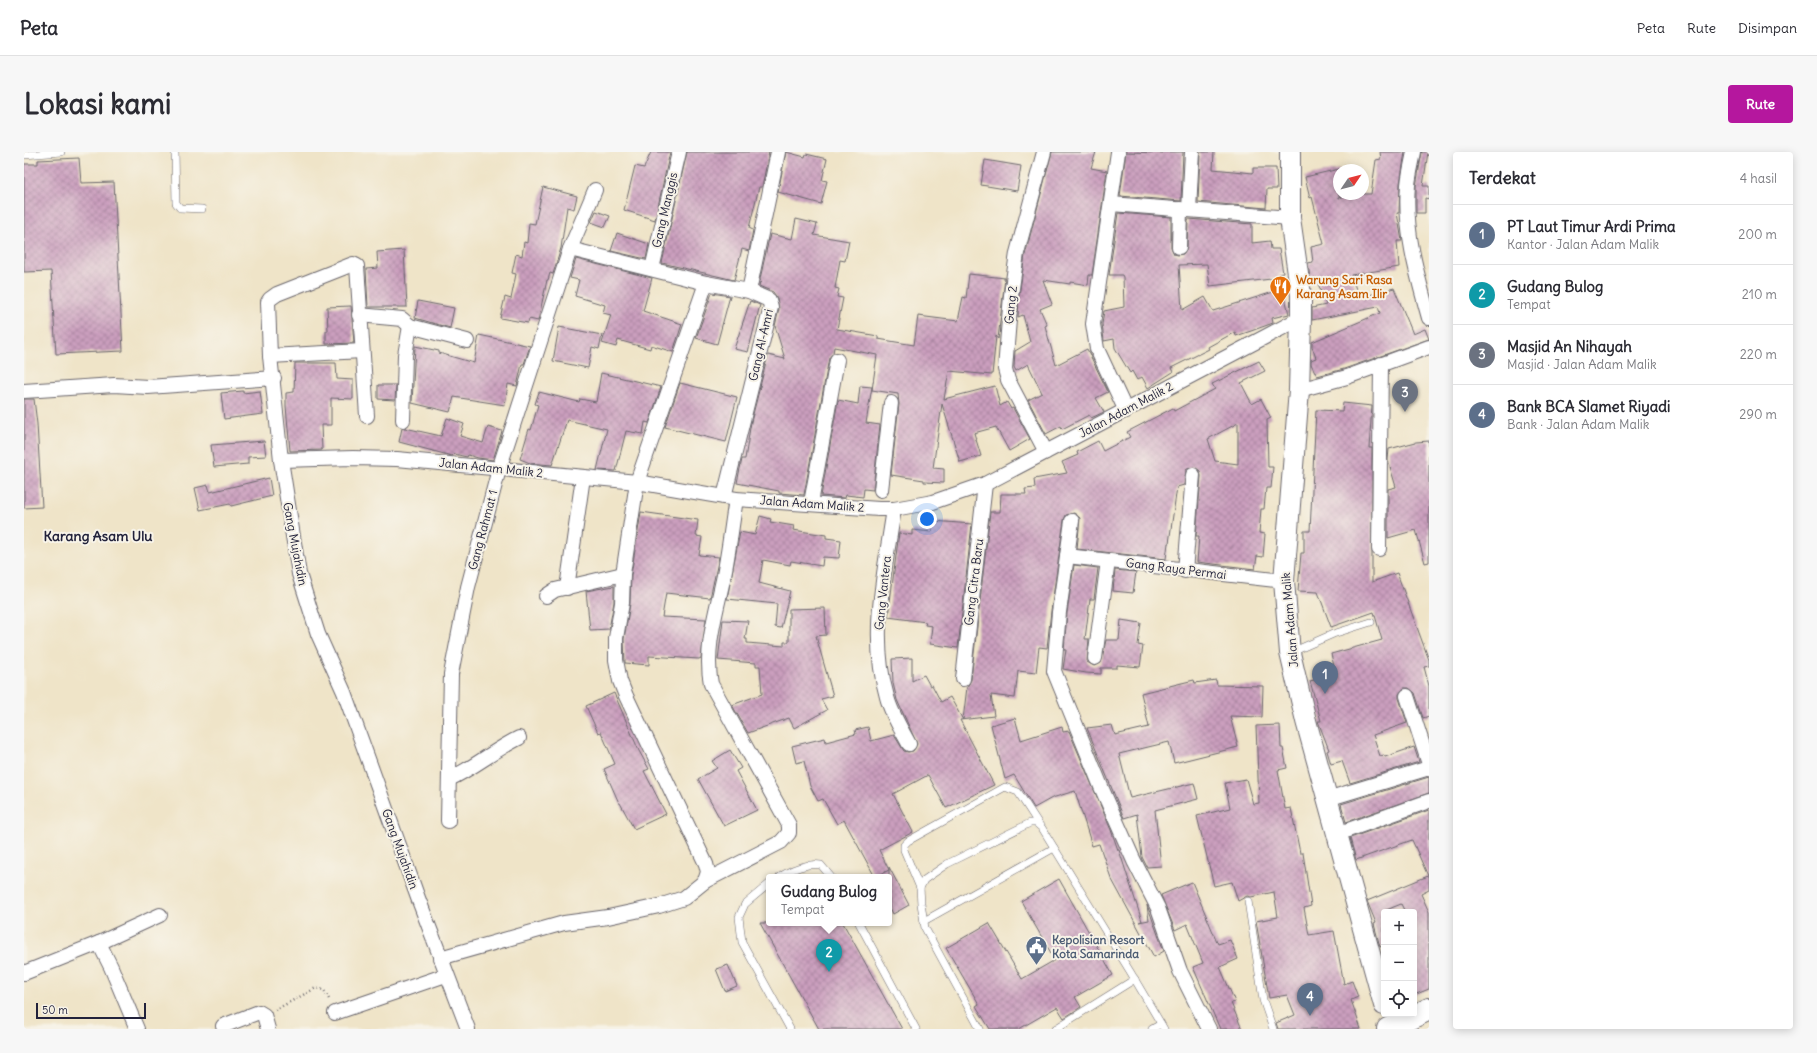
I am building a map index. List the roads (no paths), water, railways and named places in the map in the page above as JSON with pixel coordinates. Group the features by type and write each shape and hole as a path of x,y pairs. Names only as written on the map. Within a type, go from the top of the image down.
{"highway":[{"path":"1388,1024 1429,1009"}],"street":[{"name":"Gang Manggis","path":"652,269 679,152"},
{"path":"750,291 778,152"},
{"name":"Gang 2","path":"1044,152 1017,253 1011,295 1005,369 1008,380 1046,452"},
{"path":"1118,152 1093,324 1097,349 1126,411"},
{"path":"1179,247 1192,152"},
{"name":"Jalan Adam Malik","path":"1290,152 1290,218 1301,295 1299,390 1284,582 1290,653 1306,721 1381,994"},
{"path":"1414,152 1408,186 1409,218 1413,254 1429,318"},
{"name":"Gang Rahmat 1","path":"448,821 451,674 468,586 499,469 570,250 595,190"},
{"path":"1111,204 1290,218"},
{"name":"Gang Al-Amri","path":"440,958 564,923 608,917 659,906 684,898 705,881 781,842 789,833 789,825 711,684 708,669 709,651 727,561 730,498 771,307 769,300 750,291 706,283 570,250"},
{"name":"Gang Mujahidin","path":"367,416 359,315 357,266 353,264 277,294 268,302 270,356 274,378 281,460 299,574 318,634 344,692 446,975 468,1029"},
{"path":"705,881 708,872 706,864 620,681 616,660 616,638 622,603 623,574 637,482 706,283"},
{"path":"359,315 402,319 410,326 467,341"},
{"name":"Jalan Adam Malik 2","path":"281,460 353,458 397,459 637,482 730,498 811,504 880,498 894,509 933,502 985,484 1301,318"},
{"path":"403,420 405,356 410,326"},
{"path":"1299,390 1347,376 1429,347"},
{"path":"270,356 362,351"},
{"path":"811,504 837,360"},
{"path":"1380,549 1381,364"},
{"path":"24,392 114,385 148,387 274,378"},
{"path":"880,498 891,403"},
{"path":"1185,571 1193,475"},
{"path":"567,588 584,477"},
{"name":"Gang Citra Baru","path":"963,679 985,484"},
{"name":"Gang Vantera","path":"894,509 879,610 878,653 887,697 909,744"},
{"path":"1072,521 1054,660 1056,677 1102,789 1134,861 1158,908 1180,971 1209,1029"},
{"name":"Gang Raya Permai","path":"1067,556 1284,582"},
{"path":"1095,658 1108,560"},
{"path":"546,596 554,590 567,588 598,578 623,574"},
{"path":"1407,696 1429,764"},
{"path":"449,779 468,770 493,751 519,738"},
{"path":"1327,799 1429,768"},
{"path":"1337,834 1429,802"},
{"path":"24,974 124,932 160,915"},
{"path":"98,943 111,967 137,1029"},
{"path":"335,1013 446,975"},
{"path":"223,1026 247,1015 259,1012 264,1016 268,1029"}],"lane":[{"path":"24,155 61,152"},
{"path":"175,152 176,203 180,208 202,209"},
{"path":"1290,653 1333,634 1371,622"},
{"path":"980,1029 925,928 920,888 904,850 904,845 908,841 1005,787 1018,792 1042,828 1135,979 1162,1026 1152,1029"},
{"path":"920,888 924,880 947,864 1030,823 1036,823 1042,828"},
{"path":"924,921 1054,848"},
{"path":"786,874 814,864 822,865 829,874"},
{"path":"766,886 745,904 739,917 742,942 790,1029"},
{"path":"1248,900 1263,1000 1273,1029"},
{"path":"861,926 916,1029"},
{"path":"1055,1029 1135,979"}],"place":[{"name":"Warung Sari Rasa Karang Asam Ilir","path":"1280,306"},
{"name":"Masjid An Nihayah","path":"1405,412"},
{"name":"PT Laut Timur Ardi Prima","path":"1325,694"},
{"name":"Kepolisian Resort Kota Samarinda","path":"1037,966"},
{"name":"Gudang Bulog","path":"829,972"},
{"name":"Bank BCA Slamet Riyadi","path":"1310,1016"}],"district":[{"name":"Karang Asam Ulu","path":"98,536"}]}
